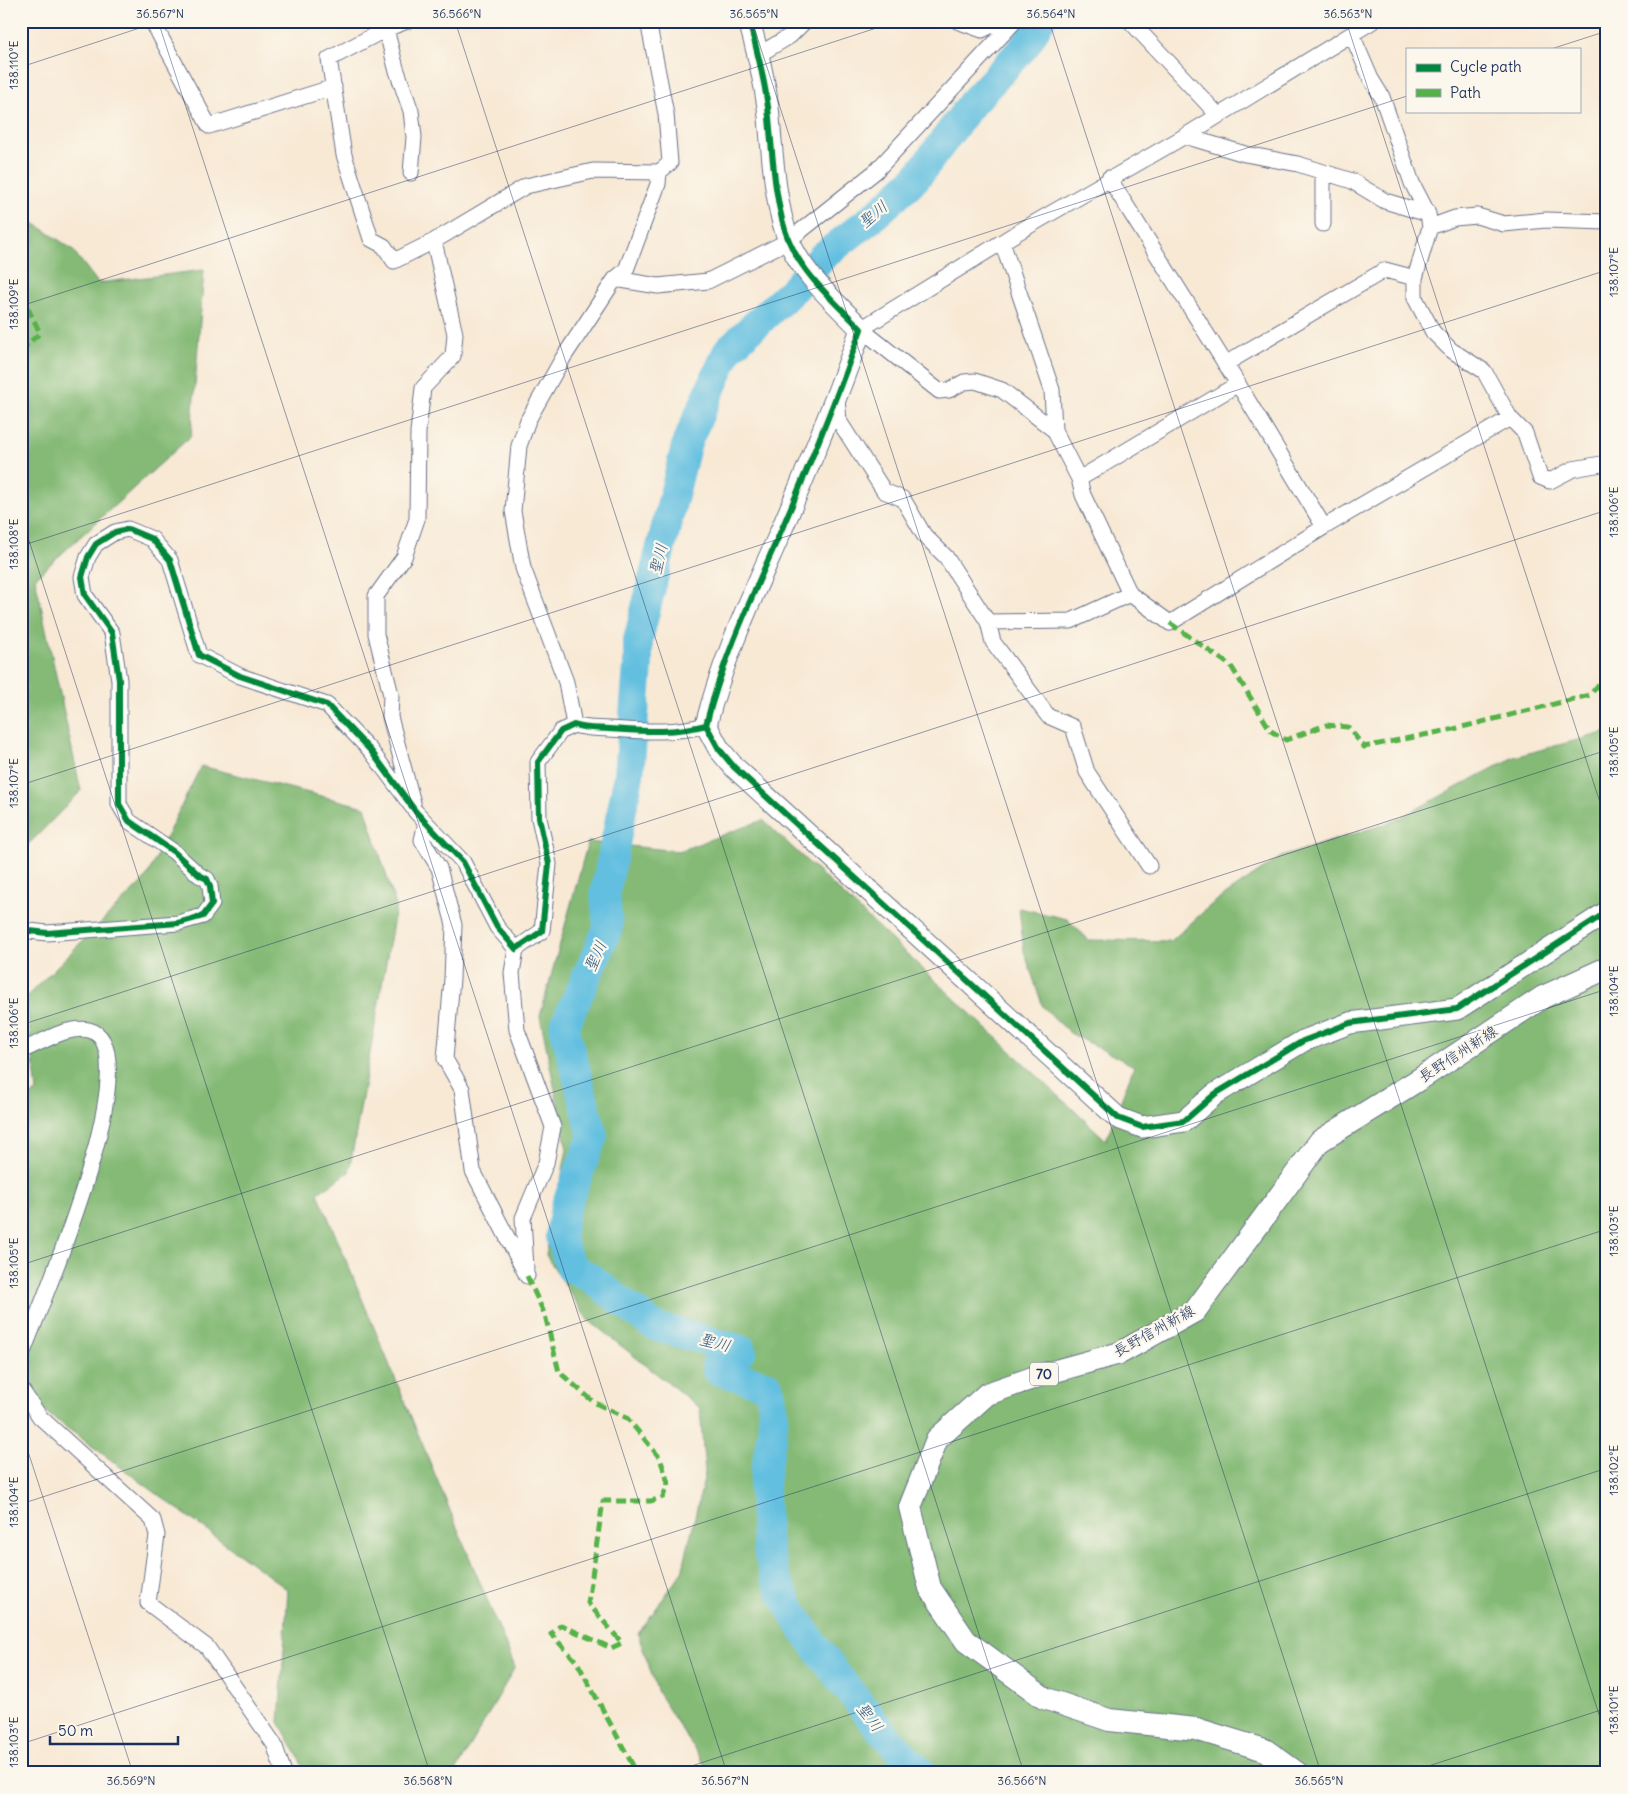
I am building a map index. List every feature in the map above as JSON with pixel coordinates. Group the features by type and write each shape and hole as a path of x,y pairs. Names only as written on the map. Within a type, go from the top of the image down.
{"main road":[{"name":"長野信州新線","path":"1297,1773 1265,1750 1196,1729 1109,1720 1044,1698 966,1641 930,1588 910,1507 913,1498 937,1439 987,1394 1041,1375 1120,1353 1195,1311 1320,1141 1423,1077 1544,997 1607,968"}],"street":[{"path":"152,21 209,126 334,86"},
{"path":"407,21 386,29 329,58 344,155 371,239 384,246 394,261 434,241 526,186 593,172 659,172 670,163 666,114 648,21"},
{"path":"749,21 758,55 767,104 774,168 792,248 819,286 861,329 939,391 949,390 964,382 985,383 1002,390 1054,430"},
{"path":"758,55 790,36 805,21"},
{"path":"957,21 982,30 1001,21"},
{"path":"615,279 658,286 708,281 792,248 876,171 1015,21"},
{"path":"1130,21 1218,114"},
{"path":"1373,21 1352,36 1218,114 1185,136 1109,178 861,329 837,398 714,692 706,725 719,749 734,767 876,898 1118,1118 1142,1127 1184,1121 1215,1094 1246,1074 1303,1042 1350,1022 1458,1009 1607,912"},
{"path":"386,29 396,68 411,111 414,137 411,173"},
{"path":"1352,36 1370,79 1382,97 1412,183 1429,220 1414,278 1415,298 1433,332 1451,350 1484,371 1510,418 1525,433 1540,477 1550,481 1573,469 1607,463"},
{"path":"1185,136 1245,154 1323,172 1352,181 1384,201 1429,220 1477,216 1504,224 1546,220 1607,222"},
{"path":"574,725 566,682 523,568 513,511 519,446 528,420 563,358 615,279 626,270 658,184 659,172"},
{"path":"1323,172 1323,224"},
{"path":"1109,178 1238,384 1324,527"},
{"path":"416,812 390,717 391,695 376,634 376,596 404,557 417,519 418,432 423,388 453,356 455,334 434,241"},
{"path":"1002,242 1052,390 1054,430 1079,479 1087,503 1130,594 1170,623 1324,527 1510,418"},
{"path":"1225,364 1385,270 1414,278"},
{"path":"1079,479 1238,384"},
{"path":"837,398 839,420 884,491 903,499 924,535 946,557 988,622 993,642 1048,716 1073,727 1086,772 1149,866"},
{"path":"21,930 46,934 178,923 203,916 212,904 210,886 207,879 198,875 174,852 129,822 119,804 119,680 112,633 85,595 82,577 88,558 96,544 115,532 128,529 152,539 170,560 198,655 240,676 327,705 371,751 416,812 463,862 497,927 516,949"},
{"path":"988,622 1071,621 1130,594"},
{"path":"426,823 422,840 439,868 454,925 452,979 445,1059 462,1089 473,1170 527,1276 523,1218 546,1163 552,1127 518,1030 512,973 516,949 542,932 548,891 549,864 539,818 538,762 561,731 574,725 585,729 607,728 655,732 688,729 706,725"},
{"path":"21,1051 69,1030 88,1030 99,1036 105,1046 108,1066 107,1104 90,1168 69,1233 21,1357"},
{"path":"21,1389 40,1417 153,1520 157,1535 148,1603 207,1646 274,1744 284,1773"}],"green space":[{"path":"21,214 72,249 98,283 204,270 191,436 35,578 81,791 21,852"},
{"path":"1607,732 1607,1773 710,1773 658,1693 638,1634 682,1572 705,1474 700,1408 587,1319 546,1255 567,1149 540,1016 588,842 679,851 763,820 1106,1140 1134,1066 1070,1033 1043,1007 1024,951 1019,908 1067,919 1089,940 1171,941 1212,904 1281,857 1394,821 1514,757"},
{"path":"201,766 365,807 396,906 349,1172 318,1193 515,1667 455,1773 307,1773 279,1722 288,1590 21,1394 21,1101 37,1092 26,997 146,878"}],"waterway":[{"name":"聖川","path":"922,1773 883,1732 827,1662 789,1606 775,1576 767,1546 764,1504 764,1480 773,1426 772,1399 768,1386 717,1370 717,1363 742,1350 654,1326 588,1276 571,1268 560,1236 565,1208 593,1136 564,1027 608,928 605,893 629,775 638,666 638,640 687,442 728,350 794,289 823,256 872,218 916,178 972,103 1025,46 1040,21"}],"marked path":[{"path":"21,294 40,333 21,350"},
{"path":"1170,623 1231,666 1271,731 1286,740 1326,725 1348,727 1364,747 1454,729 1590,695 1607,674"},
{"path":"527,1276 545,1315 559,1372 595,1403 627,1418 660,1458 668,1483 663,1497 651,1501 603,1501 588,1603 622,1643 611,1648 561,1625 551,1634 577,1662 637,1773"}],"cycle path":[{"path":"749,21 764,85 777,193 789,241 811,277 861,329 842,383 810,462 737,631 706,725 719,749 734,767 1118,1118 1142,1127 1184,1121 1215,1094 1303,1041 1350,1023 1457,1009 1607,912"},
{"path":"21,930 47,933 178,923 203,916 212,904 210,886 207,879 199,875 174,852 129,821 119,804 119,680 112,633 85,595 82,577 88,557 96,544 115,532 128,529 152,539 170,560 199,655 240,676 327,705 371,751 416,812 463,862 497,927 516,949 542,931 549,864 539,818 538,762 561,731 574,725 591,728 657,731 681,730 706,725"}]}
